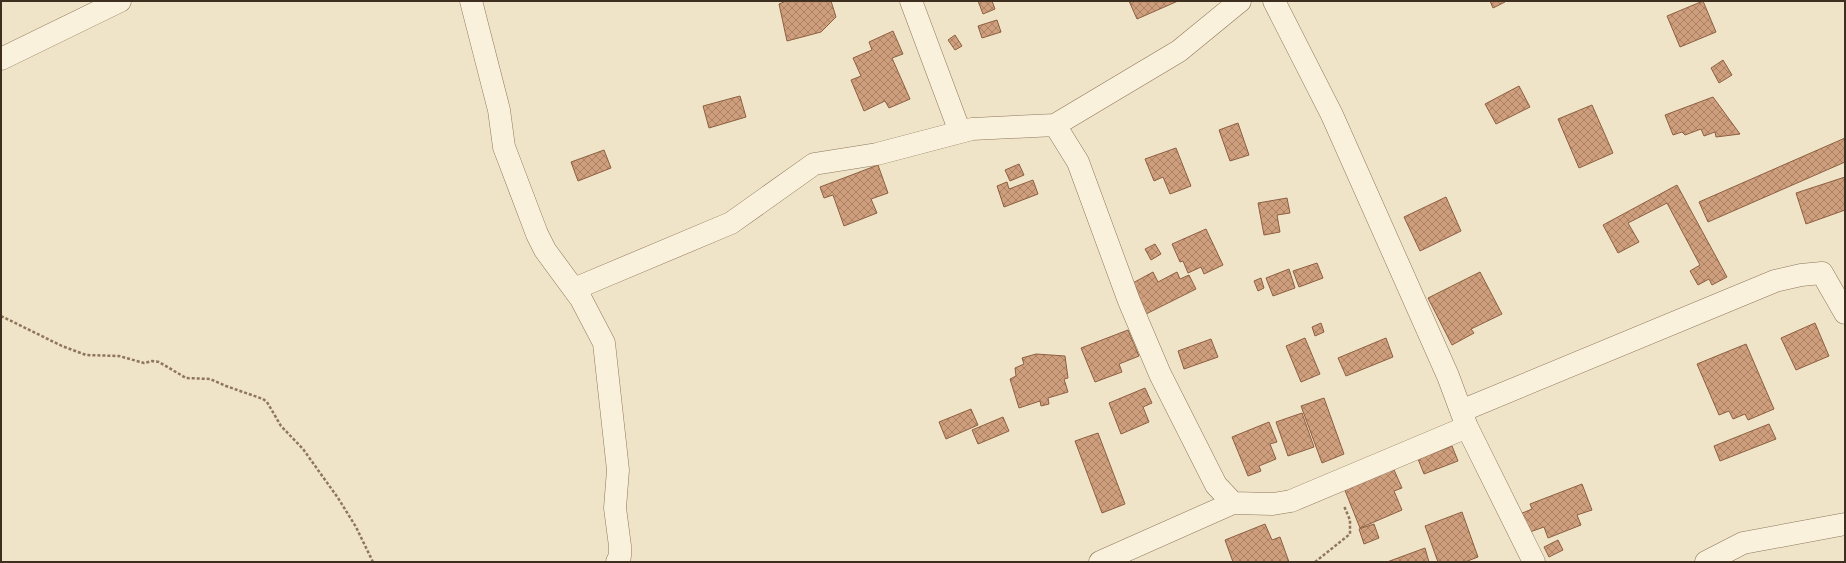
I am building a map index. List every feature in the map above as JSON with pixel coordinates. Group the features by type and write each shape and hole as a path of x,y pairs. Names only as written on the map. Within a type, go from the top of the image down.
{"street":[{"path":"1,59 120,1"},
{"path":"471,1 500,110 504,147 537,234 545,250 585,306 604,343 618,470 615,508 620,556 617,562"},
{"path":"911,1 960,132"},
{"path":"574,289 731,223 814,164 877,154 972,129 1055,124 1179,51 1240,1"},
{"path":"1274,1 1332,114 1448,376 1464,419 1534,562"},
{"path":"1055,124 1078,162 1129,301 1160,374 1216,485 1233,503"},
{"path":"1100,562 1233,503 1273,504 1291,501 1334,484 1464,419 1775,281 1801,275 1822,273 1845,313"},
{"path":"1706,562 1743,543 1845,524"}],"path":[{"path":"1,316 62,346 86,355 119,356 144,363 152,361 159,362 186,378 210,379 263,399 267,402 281,426 306,453 338,498 356,527 373,562"},
{"path":"1315,562 1350,534 1350,520 1334,484"}],"building":[{"path":"786,1 831,1 836,17 821,32 787,41 779,4"},
{"path":"978,1 992,1 995,9 983,14"},
{"path":"1129,1 1178,1 1137,19"},
{"path":"1490,1 1504,1 1505,2 1493,8"},
{"path":"1703,1 1716,32 1680,47 1667,16"},
{"path":"997,20 1001,32 982,38 978,26"},
{"path":"893,31 903,54 892,58 910,99 889,108 885,101 864,111 851,80 861,76 853,58 872,50 869,42"},
{"path":"955,35 962,46 955,50 948,40"},
{"path":"1723,60 1732,75 1719,83 1711,68"},
{"path":"1519,86 1530,107 1496,124 1485,104"},
{"path":"740,96 746,117 709,128 703,106"},
{"path":"1713,97 1740,134 1716,137 1715,132 1704,136 1701,129 1685,135 1682,132 1673,135 1665,115"},
{"path":"1592,105 1613,153 1579,168 1558,119"},
{"path":"1238,123 1249,155 1230,161 1219,130"},
{"path":"1845,138 1845,162 1708,222 1699,202"},
{"path":"1176,148 1191,186 1170,194 1163,177 1154,181 1145,159"},
{"path":"604,150 611,168 578,181 571,162"},
{"path":"1019,164 1024,175 1010,181 1005,170"},
{"path":"878,165 888,193 871,199 877,213 844,226 833,195 824,198 820,187"},
{"path":"1845,177 1845,210 1806,224 1796,193"},
{"path":"1033,180 1038,194 1004,207 997,186 1007,182 1009,189"},
{"path":"1677,185 1727,277 1712,285 1709,279 1698,285 1690,271 1700,265 1667,203 1628,223 1639,242 1618,253 1603,225"},
{"path":"1446,197 1461,231 1420,251 1404,217"},
{"path":"1287,198 1290,213 1277,215 1280,232 1264,235 1258,203"},
{"path":"1206,229 1223,265 1204,274 1201,267 1188,273 1183,261 1180,262 1172,244"},
{"path":"1155,244 1161,254 1151,260 1145,249"},
{"path":"1317,263 1323,278 1299,287 1293,271"},
{"path":"1289,269 1295,288 1273,296 1266,278"},
{"path":"1153,272 1158,282 1177,272 1180,279 1189,275 1196,289 1146,314 1131,284"},
{"path":"1480,272 1502,314 1471,329 1474,333 1452,345 1428,298"},
{"path":"1261,278 1264,288 1258,291 1254,281"},
{"path":"1321,323 1324,332 1315,336 1312,327"},
{"path":"1815,323 1829,356 1796,370 1781,338"},
{"path":"1128,330 1139,356 1119,364 1122,372 1095,382 1081,348"},
{"path":"1305,338 1320,374 1301,382 1286,346"},
{"path":"1386,338 1393,357 1346,376 1338,358"},
{"path":"1211,339 1218,357 1184,369 1178,351"},
{"path":"1746,344 1774,409 1748,420 1745,414 1733,419 1729,411 1719,415 1697,364"},
{"path":"1036,354 1065,356 1068,378 1064,379 1068,392 1048,398 1049,404 1041,406 1040,401 1019,408 1010,379 1016,376 1015,368 1024,364 1022,358"},
{"path":"1145,388 1152,403 1143,407 1149,422 1121,434 1109,403"},
{"path":"1324,398 1344,454 1322,463 1301,406"},
{"path":"971,409 978,425 946,439 939,422"},
{"path":"1302,413 1314,447 1288,456 1276,422"},
{"path":"1003,417 1009,431 978,444 972,430"},
{"path":"1269,422 1277,442 1270,444 1276,459 1259,466 1261,471 1248,476 1232,437"},
{"path":"1769,424 1776,439 1720,461 1714,446"},
{"path":"1098,433 1125,504 1102,513 1075,441"},
{"path":"1452,446 1458,461 1424,474 1418,459"},
{"path":"1391,463 1402,488 1394,491 1402,510 1360,528 1342,483"},
{"path":"1582,484 1592,510 1577,515 1581,525 1548,538 1544,527 1527,533 1520,514 1532,509 1530,504"},
{"path":"1462,512 1478,557 1465,562 1438,562 1425,526"},
{"path":"1265,524 1272,540 1280,537 1289,562 1233,562 1225,540"},
{"path":"1374,524 1379,538 1364,544 1359,529"},
{"path":"1558,540 1563,550 1549,557 1544,547"},
{"path":"1425,548 1429,562 1387,562"}]}
